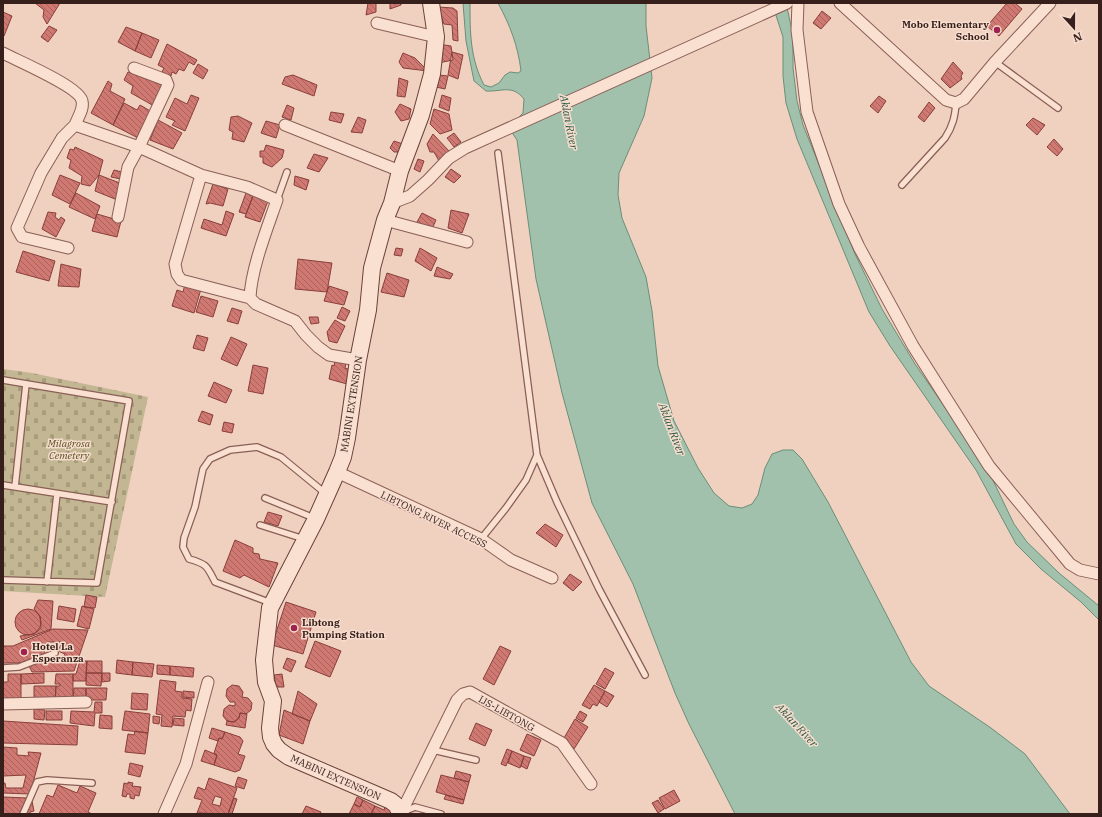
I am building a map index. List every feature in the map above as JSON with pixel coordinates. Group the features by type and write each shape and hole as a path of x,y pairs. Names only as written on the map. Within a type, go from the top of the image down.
{"street":[{"name":"MABINI EXTENSION","path":"401,814 396,805 391,801 289,757 279,750 271,737 270,728 273,700 266,682 264,660 270,608 316,519 343,457 358,360 368,310 372,268 400,171 421,115 432,74 436,37 431,3"},
{"path":"392,203 410,196 449,158 465,148 787,3"},
{"path":"798,3 797,30 804,99 807,112 839,204 859,248 913,346 989,466 1070,564 1080,570 1099,574"},
{"path":"840,3 946,100 956,103 964,99 995,62 1050,3"},
{"path":"377,23 436,37"},
{"path":"3,53 65,84 78,93 82,100 83,107 75,125 62,138 41,173 17,228 22,237 68,248"},
{"path":"118,217 128,167 168,85 168,82 134,68"},
{"path":"75,125 139,147 201,175 246,187 277,200 253,273 250,298"},
{"path":"285,125 400,171"},
{"path":"201,175 175,264 177,274 182,280 250,298 256,304 295,321 318,348 329,355 358,360"},
{"path":"385,220 467,242"},
{"name":"LIBTONG RIVER ACCESS","path":"337,472 481,539 511,560 552,578"},
{"path":"164,814 186,764 208,682"},
{"name":"IJS-LIBTONG","path":"401,814 457,700 463,694 470,692 562,744 591,784"},
{"path":"3,704 86,702"}],"lane":[{"path":"995,62 1058,108"},
{"path":"902,185 945,138 955,116 956,103"},
{"path":"498,153 537,455 557,502 599,589 645,675"},
{"path":"277,200 286,172"},
{"path":"3,380 129,401 112,502 96,583 3,580"},
{"path":"15,487 26,384"},
{"path":"272,604 215,582 209,570 203,563 189,558 183,547 184,538 195,507 203,469 210,459 230,450 257,447 281,457 327,495"},
{"path":"481,539 526,480 537,455"},
{"path":"3,485 112,502"},
{"path":"48,582 57,494"},
{"path":"265,498 316,519"},
{"path":"260,525 305,539"},
{"path":"3,668 19,667 55,653"},
{"path":"432,750 476,760"},
{"path":"23,814 37,782 47,780 92,784"},
{"path":"401,814 415,807 441,814"}],"green space":[{"name":"Milagrosa Cemetery","path":"3,369 32,373 148,397 105,597 3,591"}],"water":[{"name":"Aklan River","path":"463,3 470,3 473,55 479,75 484,85 491,87 499,83 505,75 510,72 518,73 521,71 513,36 498,3 646,3 646,26 652,78 644,116 619,173 618,195 622,218 646,277 652,311 658,366 674,421 698,468 714,493 729,506 742,508 752,504 758,495 765,468 772,454 783,450 793,450 802,459 828,502 911,662 929,686 991,728 1025,754 1070,814 735,814 689,724 675,693 633,584 592,503 562,393 536,279 517,140 513,134 513,123 523,113 524,99 520,94 511,90 486,91 474,81 466,41"},
{"path":"772,3 786,3 793,35 793,68 797,101 803,125 855,254 882,309 915,364 987,468 1014,524 1027,542 1059,573 1099,606 1099,620 1081,602 1041,569 1016,544 976,470 890,346 869,312 797,139 786,103 783,76 783,37"}],"building":[{"path":"35,3 60,3 47,24 43,17 44,10"},
{"path":"368,3 376,3 376,12 366,15"},
{"path":"390,3 401,3 401,5 390,9"},
{"path":"1007,3 1015,3 1022,9 999,36 987,26"},
{"path":"438,7 453,8 457,11 458,41 453,40 452,25 444,24 442,18 439,19"},
{"path":"822,11 831,18 821,29 813,23"},
{"path":"3,12 12,16 4,36 3,35"},
{"path":"49,26 57,30 48,42 41,37"},
{"path":"126,27 142,33 135,51 118,42"},
{"path":"142,33 159,40 151,58 135,51"},
{"path":"167,44 197,60 194,65 189,62 184,71 179,69 176,74 172,72 171,76 162,72 164,68 158,65"},
{"path":"438,44 451,46 453,60 438,63"},
{"path":"452,52 463,55 458,79 448,75"},
{"path":"403,53 415,58 428,71 403,68 399,62"},
{"path":"953,62 963,73 961,76 962,79 950,88 941,79"},
{"path":"198,64 208,70 203,79 193,73"},
{"path":"128,72 162,85 154,106 131,93 133,86 124,80"},
{"path":"293,75 317,85 314,96 282,84 285,77"},
{"path":"439,75 448,76 445,89 436,87"},
{"path":"399,78 408,81 405,97 397,96"},
{"path":"108,81 112,84 110,91 125,99 113,125 91,113"},
{"path":"191,95 199,98 185,131 172,125 175,121 166,117 175,98 187,104"},
{"path":"442,95 451,98 449,111 439,107"},
{"path":"879,96 886,101 878,113 870,106"},
{"path":"929,102 935,108 924,122 918,117"},
{"path":"124,103 137,110 140,105 152,112 138,138 113,125"},
{"path":"400,104 411,109 409,119 401,121 395,112"},
{"path":"287,105 294,108 291,120 282,117"},
{"path":"434,109 449,114 452,130 440,134 430,124"},
{"path":"331,112 344,114 341,123 329,120"},
{"path":"238,116 252,123 244,142 232,139 233,132 229,130 231,117"},
{"path":"358,117 366,120 362,133 351,132"},
{"path":"1033,118 1045,125 1037,135 1026,125"},
{"path":"158,120 182,133 173,149 150,140"},
{"path":"266,121 280,125 276,138 261,133"},
{"path":"454,133 461,142 454,147 447,138"},
{"path":"433,134 449,151 439,161 434,152 430,152 427,144"},
{"path":"1054,139 1063,149 1057,156 1047,147"},
{"path":"394,141 409,146 406,152 394,152 390,148"},
{"path":"266,145 284,150 282,158 272,167 263,163 263,157 260,157 260,151 264,151"},
{"path":"75,147 103,160 99,175 90,186 81,184 82,176 69,168 71,160 67,158 70,149 74,150"},
{"path":"314,154 328,158 319,172 307,168"},
{"path":"418,159 424,161 420,172 414,169"},
{"path":"451,169 461,176 454,183 445,177"},
{"path":"114,170 122,172 121,179 111,177"},
{"path":"60,175 80,183 70,204 52,195"},
{"path":"99,175 125,185 120,201 95,191"},
{"path":"295,176 309,180 306,190 294,185"},
{"path":"213,184 228,189 223,206 210,203 206,204"},
{"path":"76,193 100,206 95,219 69,207"},
{"path":"246,193 253,196 246,214 239,212"},
{"path":"253,196 268,201 260,222 245,217"},
{"path":"451,210 469,214 462,233 448,228"},
{"path":"226,211 234,214 226,236 201,228 204,219 222,225"},
{"path":"48,212 56,213 55,217 59,220 61,217 65,220 56,237 42,229"},
{"path":"422,213 436,220 432,229 417,222"},
{"path":"97,214 121,221 117,237 92,231"},
{"path":"396,248 403,249 401,256 394,255"},
{"path":"420,248 437,258 431,271 415,261"},
{"path":"23,251 55,261 49,281 16,272"},
{"path":"298,259 332,263 327,292 295,289"},
{"path":"61,264 81,269 79,287 58,286"},
{"path":"437,267 453,274 450,279 434,276"},
{"path":"387,273 409,280 404,297 381,292"},
{"path":"185,284 201,289 194,313 172,306 177,290 183,292"},
{"path":"329,286 348,292 344,305 324,301"},
{"path":"201,296 218,301 213,317 196,312"},
{"path":"342,307 350,311 345,321 337,318"},
{"path":"232,308 242,311 238,324 227,321"},
{"path":"309,317 318,317 319,323 311,324"},
{"path":"335,320 345,326 337,343 329,341 327,332"},
{"path":"197,335 208,338 204,351 193,348"},
{"path":"231,337 247,344 237,366 221,359"},
{"path":"335,360 346,363 345,368 351,370 347,384 329,379 332,365 334,366"},
{"path":"253,365 268,368 263,394 248,391"},
{"path":"214,382 232,390 226,403 208,396"},
{"path":"202,411 213,415 210,425 198,421"},
{"path":"224,422 234,424 232,433 222,431"},
{"path":"268,512 282,516 278,526 264,522"},
{"path":"545,524 563,535 556,547 536,533"},
{"path":"235,540 253,548 253,553 259,554 260,559 278,563 269,587 244,575 240,578 223,571"},
{"path":"570,574 582,582 573,591 563,583"},
{"path":"86,595 97,597 95,608 84,607"},
{"path":"38,600 53,601 51,629 22,640 20,636 34,634 41,628 40,616 34,609"},
{"name":"Libtong Pumping Station","path":"286,602 316,612 303,654 272,645"},
{"path":"59,606 76,609 74,622 57,619"},
{"path":"82,606 94,609 89,629 77,626"},
{"path":"28,609 37,613 41,622 37,631 28,635 19,631 15,622 19,613"},
{"name":"Hotel La Esperanza","path":"53,629 88,630 74,671 32,672 29,666 34,662 70,661 63,658 65,654 58,651 62,642 48,642 47,646 43,648 45,654 24,663 3,663 3,646 13,646"},
{"path":"315,641 341,651 330,677 305,667"},
{"path":"500,646 511,651 494,685 483,679"},
{"path":"287,658 296,661 291,672 283,668"},
{"path":"117,660 133,662 132,675 116,673"},
{"path":"80,661 87,661 86,681 73,681 73,674 76,674"},
{"path":"87,661 102,661 102,673 86,673"},
{"path":"133,662 154,664 152,677 132,675"},
{"path":"157,665 170,666 170,675 157,674"},
{"path":"170,666 194,668 193,677 170,675"},
{"path":"605,668 614,673 605,689 596,684"},
{"path":"44,673 44,683 21,684 21,674"},
{"path":"86,673 102,673 101,686 86,685"},
{"path":"102,673 110,673 110,681 102,682"},
{"path":"8,674 21,674 21,699 3,699 3,682 8,682"},
{"path":"56,674 73,674 73,701 55,701 56,686 60,686 60,684 55,684"},
{"path":"282,674 284,687 276,687 274,675"},
{"path":"160,680 176,682 175,691 182,692 182,698 192,699 191,711 186,710 185,717 173,716 172,727 161,726 162,715 156,714"},
{"path":"232,685 239,686 243,692 242,697 248,698 252,703 251,710 246,714 240,713 239,718 234,722 227,721 223,716 224,709 229,705 235,706 235,702 230,702 226,696 227,689"},
{"path":"594,685 605,691 597,706 593,704 590,709 582,705"},
{"path":"34,686 56,686 55,701 34,701"},
{"path":"74,688 86,688 86,700 73,700"},
{"path":"86,688 107,688 106,700 86,700"},
{"path":"183,691 194,692 194,698 183,697"},
{"path":"298,691 317,704 310,721 292,714"},
{"path":"605,691 614,696 607,707 599,702"},
{"path":"132,693 148,694 147,710 131,709"},
{"path":"95,702 102,702 102,713 95,713 94,726 70,723 71,711 94,712"},
{"path":"34,709 45,710 44,720 34,719"},
{"path":"284,710 310,721 303,744 279,735"},
{"path":"46,711 62,711 62,720 46,720"},
{"path":"125,711 150,714 148,733 122,730"},
{"path":"580,711 587,715 583,722 576,718"},
{"path":"240,713 247,714 245,728 226,725 227,721 234,722 239,718"},
{"path":"100,715 112,716 112,729 99,728"},
{"path":"153,716 160,717 159,724 153,723"},
{"path":"174,718 184,719 184,726 173,725"},
{"path":"575,719 588,727 574,749 566,744 568,740 564,738"},
{"path":"3,721 78,726 77,745 3,743"},
{"path":"476,723 492,730 485,746 469,739"},
{"path":"212,728 225,732 222,739 219,738 218,741 209,738"},
{"path":"135,731 148,733 145,754 125,752 128,734 134,735"},
{"path":"225,732 240,737 243,741 238,754 245,756 240,770 235,772 214,765 217,755 214,753 219,738 222,739"},
{"path":"527,734 541,740 534,756 520,750"},
{"path":"3,747 17,748 17,755 29,756 28,752 41,753 30,794 3,793 3,783 5,783 6,788 23,788 26,775 3,776"},
{"path":"507,749 512,751 506,766 501,764"},
{"path":"205,750 217,755 214,765 201,761"},
{"path":"512,751 524,756 520,768 508,763"},
{"path":"524,756 531,758 527,769 521,766"},
{"path":"130,763 143,766 140,777 128,774"},
{"path":"456,771 471,775 469,782 454,778"},
{"path":"441,775 469,782 464,800 436,792"},
{"path":"238,777 247,780 244,789 235,786"},
{"path":"209,778 237,788 228,814 197,813 202,800 194,798 198,787 205,790","holes":["215,796 222,798 220,806 212,804"]},
{"path":"128,782 133,783 132,786 141,787 139,796 135,795 134,799 130,798 130,794 127,794 126,797 122,796 124,783 128,784"},
{"path":"58,785 77,793 80,786 96,793 88,812 92,814 39,814 47,795 53,797"},
{"path":"674,790 680,801 665,809 659,798"},
{"path":"446,795 464,800 463,804 444,799"},
{"path":"3,797 27,798 27,801 32,801 34,811 30,812 30,814 3,814"},
{"path":"357,797 363,800 360,807 354,804"},
{"path":"234,798 237,799 232,814 228,814"},
{"path":"363,800 375,806 371,814 349,814 354,804 360,807"},
{"path":"658,800 664,809 658,813 652,803"},
{"path":"306,806 321,812 320,814 302,814"},
{"path":"375,806 384,810 385,807 393,814 371,814"}],"place":[{"name":"Mobo Elementary School","path":"997,30"},
{"name":"Libtong Pumping Station","path":"294,628"},
{"name":"Hotel La Esperanza","path":"24,652"}]}
